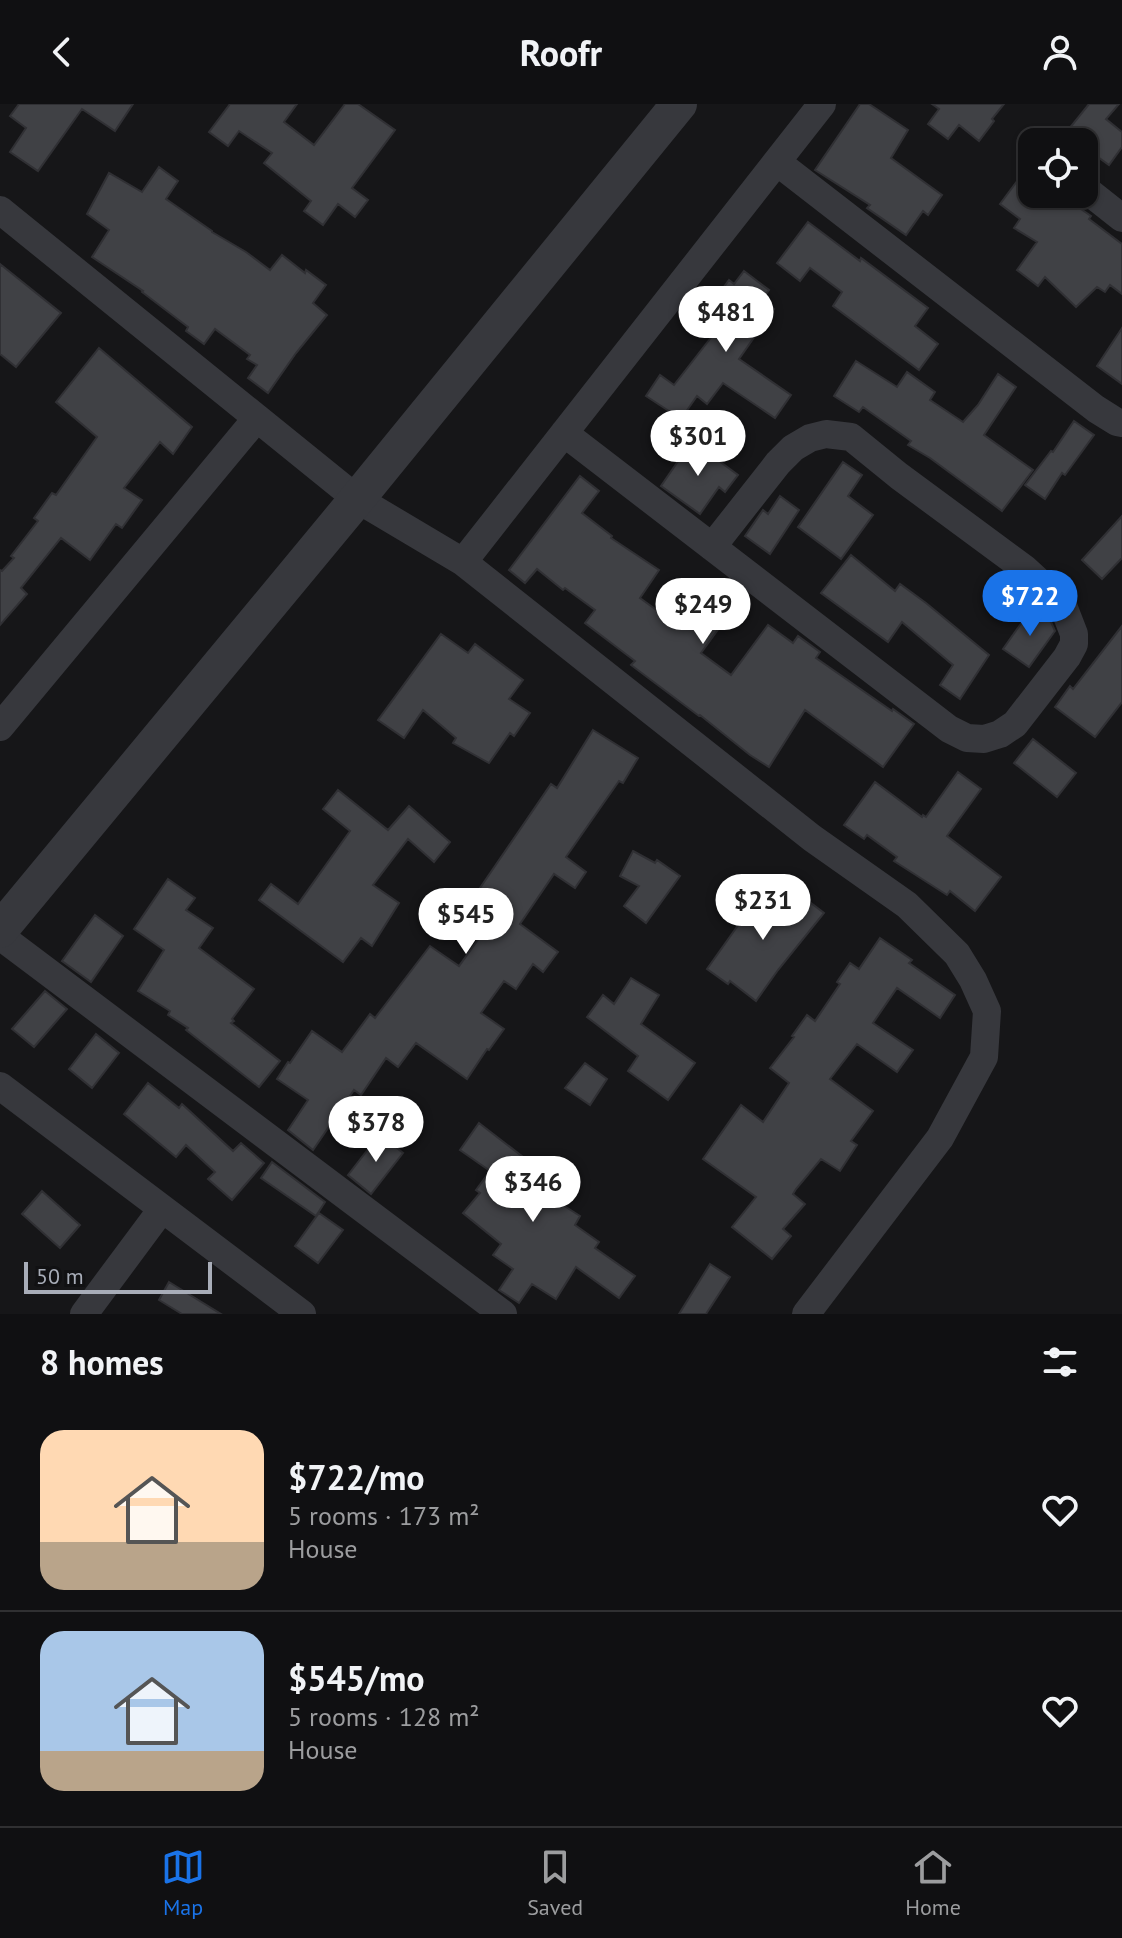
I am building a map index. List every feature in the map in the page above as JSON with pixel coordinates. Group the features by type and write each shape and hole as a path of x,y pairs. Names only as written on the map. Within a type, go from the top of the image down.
{"street":[{"path":"503,1314 0,933 679,104"},
{"path":"463,562 822,104"},
{"path":"777,162 1096,409 1122,423"},
{"path":"1098,199 1122,218"},
{"path":"0,210 357,499 463,562 812,838 907,905 957,954 987,1011 984,1057 940,1138 806,1314"},
{"path":"0,727 257,418"},
{"path":"564,433 712,547 949,729 967,738 992,737 1015,724 1074,644 1074,634 1062,603 1025,569 851,437 826,434 810,438 793,448 712,547"},
{"path":"0,1086 302,1314"},
{"path":"84,1314 162,1209"}],"building":[{"path":"19,104 133,104 115,131 82,109 38,171 10,152 26,128 10,116"},
{"path":"230,104 297,104 284,122 314,145 345,104 358,104 395,130 352,188 368,200 355,217 338,204 323,225 304,211 311,201 264,163 272,153 239,131 228,146 209,132"},
{"path":"860,104 869,104 908,130 891,158 942,195 928,215 923,211 906,235 867,208 870,205 815,170"},
{"path":"932,104 1004,104 979,141 959,125 948,139 928,124 939,109"},
{"path":"1089,104 1119,104 1106,119 1122,132 1122,147 1109,165 1098,157 1098,128 1070,128"},
{"path":"159,167 178,181 166,199 212,232 270,270 282,255 326,285 313,303 327,315 268,393 248,378 257,365 247,359 250,355 215,329 204,344 143,291 92,257 109,230 87,214 109,173 142,192"},
{"path":"1018,180 1018,208 1079,208 1091,216 1089,219 1122,244 1122,294 1110,285 1105,292 1097,287 1076,307 1045,277 1038,286 1017,270 1037,242 1014,228 1020,219 1000,204"},
{"path":"808,222 928,308 915,326 938,344 919,370 833,306 842,292 810,268 800,281 777,263"},
{"path":"0,264 61,313 16,367 0,354"},
{"path":"744,271 769,290 761,301 774,309 739,359 791,395 775,418 723,383 707,404 697,396 681,419 646,396 660,375 674,385 713,335 697,324 729,280 734,284"},
{"path":"1122,328 1122,384 1097,366"},
{"path":"99,348 192,427 173,454 160,442 124,488 142,500 122,528 116,524 90,560 61,538 21,588 27,594 0,625 0,570 14,558 11,556 38,521 34,518 52,493 56,495 97,437 56,402"},
{"path":"856,361 897,387 907,372 935,392 930,400 963,422 998,374 1016,387 984,435 1033,470 1002,511 908,445 911,441 863,407 859,412 834,396"},
{"path":"1074,421 1094,435 1045,499 1025,485"},
{"path":"692,441 738,475 725,492 719,487 700,514 661,486"},
{"path":"843,462 862,475 848,496 873,515 841,559 798,527"},
{"path":"580,476 599,491 582,513 611,538 659,570 640,598 676,624 692,599 707,608 724,585 741,598 701,653 731,675 768,625 793,643 798,636 820,652 816,658 914,724 883,767 805,710 769,767 631,665 635,661 585,623 595,610 537,569 525,583 509,570"},
{"path":"780,496 799,510 770,554 745,536 763,510 768,514"},
{"path":"1122,516 1122,558 1102,579 1082,560"},
{"path":"851,555 895,591 900,584 989,655 960,699 940,685 953,665 902,622 888,642 821,593"},
{"path":"1032,608 1051,622 1055,631 1029,667 1003,649"},
{"path":"1122,626 1122,702 1095,737 1055,707"},
{"path":"441,634 468,653 475,644 523,680 509,699 530,713 514,736 510,733 489,763 453,743 456,738 423,710 404,738 378,720"},
{"path":"593,730 638,758 623,783 619,781 566,857 586,872 575,888 554,874 520,924 558,952 543,972 533,964 516,989 504,981 481,1013 504,1029 467,1079 416,1043 398,1067 386,1058 361,1095 354,1090 313,1150 288,1130 308,1100 277,1079 288,1062 312,1031 342,1052 370,1014 375,1018 430,946 459,966 485,930 476,923 493,897 480,888 551,784 557,788"},
{"path":"1033,739 1076,773 1057,797 1014,763"},
{"path":"958,772 981,789 947,836 1001,877 975,911 950,891 947,895 894,861 897,857 867,835 864,839 844,825 875,782 926,817"},
{"path":"338,790 388,830 409,806 450,842 434,862 408,839 373,885 399,903 372,946 361,938 343,962 259,900 271,884 298,904 350,831 323,809"},
{"path":"633,851 655,863 657,860 680,876 646,923 624,906 639,886 620,876"},
{"path":"168,879 195,898 186,910 213,928 199,948 254,989 231,1023 280,1061 259,1087 168,1015 170,1011 138,991 164,950 134,929"},
{"path":"765,887 793,910 803,897 824,913 756,1001 730,981 728,984 707,969"},
{"path":"95,915 123,936 91,982 62,961"},
{"path":"880,938 955,995 940,1018 897,988 873,1023 913,1050 897,1072 857,1044 830,1079 873,1111 851,1141 857,1145 840,1171 821,1159 796,1189 793,1194 805,1204 783,1229 791,1236 772,1259 732,1227 756,1197 703,1159 741,1105 763,1122 789,1083 770,1068 807,1015 815,1021 850,963 859,969"},
{"path":"631,978 659,995 641,1024 695,1063 668,1100 628,1071 638,1056 587,1017 603,995 614,1004"},
{"path":"45,991 67,1009 34,1047 12,1029"},
{"path":"96,1034 119,1053 92,1088 69,1069"},
{"path":"585,1063 607,1079 590,1105 565,1088"},
{"path":"148,1083 179,1108 182,1104 233,1151 241,1143 264,1163 232,1200 208,1179 215,1172 186,1145 176,1157 124,1114"},
{"path":"479,1123 563,1184 555,1200 580,1216 575,1225 599,1242 595,1248 635,1276 619,1298 576,1267 556,1299 532,1284 519,1303 499,1290 513,1269 493,1255 501,1244 463,1213 480,1193 476,1190 490,1171 460,1150"},
{"path":"380,1134 403,1153 371,1194 348,1175"},
{"path":"272,1162 325,1202 316,1216 261,1178"},
{"path":"42,1191 80,1225 60,1248 22,1214"},
{"path":"319,1213 343,1230 318,1263 295,1246"},
{"path":"710,1264 730,1277 706,1314 679,1314"},
{"path":"169,1282 221,1314 182,1314 159,1300"}]}
